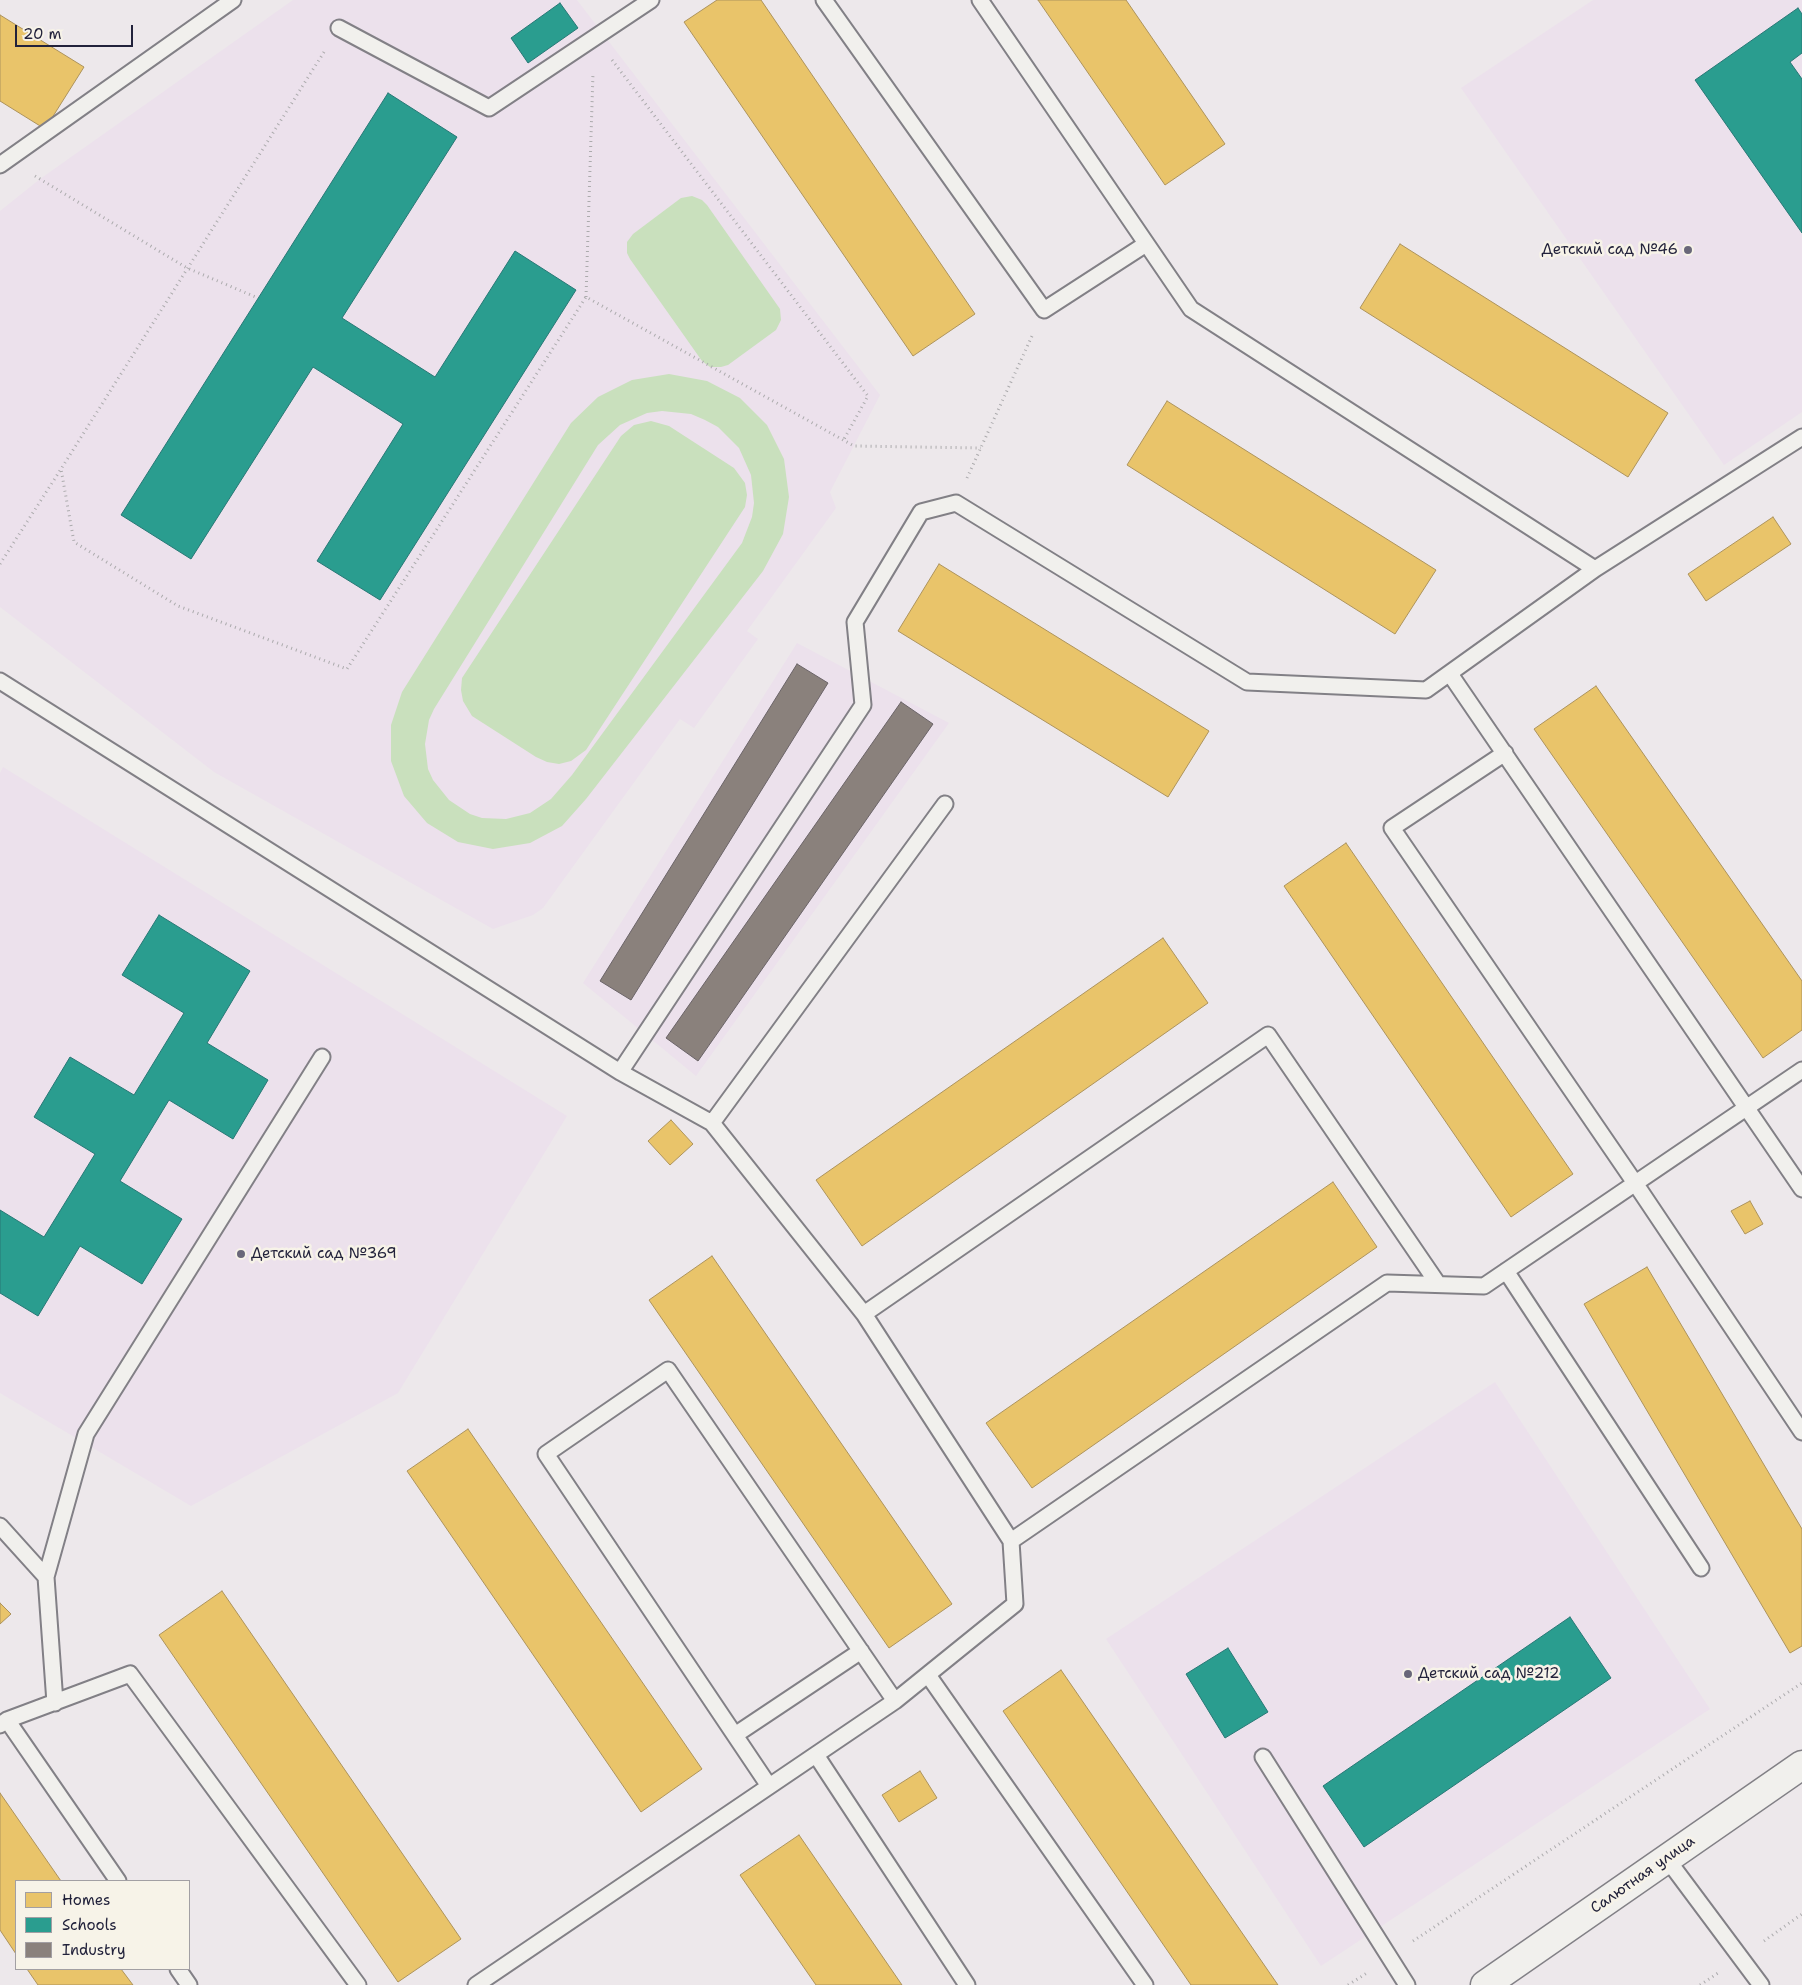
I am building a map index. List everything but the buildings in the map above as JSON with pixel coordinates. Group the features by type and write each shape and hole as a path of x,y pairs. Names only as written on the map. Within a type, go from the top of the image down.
{"street":[{"name":"Салютная улица","path":"1485,1985 1802,1765"}],"lane":[{"path":"3,159 233,0"},
{"path":"339,28 489,108 651,0"},
{"path":"824,0 1044,310 1146,244"},
{"path":"980,0 1191,309 1595,569"},
{"path":"620,1072 863,705 855,622 921,512 956,503 1247,682 1426,690 1595,569 1802,437"},
{"path":"1450,674 1802,1190"},
{"path":"1,682 620,1072 712,1123 864,1314 1011,1541 1015,1604 895,1701 476,1985"},
{"path":"1504,753 1392,828 1635,1183 1802,1432"},
{"path":"712,1123 945,804"},
{"path":"864,1314 1268,1035 1438,1284"},
{"path":"55,1703 46,1577 86,1434 322,1057"},
{"path":"1011,1541 1387,1283 1484,1286 1802,1070"},
{"path":"1506,1270 1701,1568"},
{"path":"769,1786 546,1454 668,1370 895,1701"},
{"path":"0,1526 46,1577"},
{"path":"735,1735 861,1651"},
{"path":"117,1880 3,1722 130,1674 358,1985"},
{"path":"928,1675 1145,1985"},
{"path":"816,1755 967,1985"},
{"path":"1263,1757 1407,1985"},
{"path":"1667,1859 1761,1985"},
{"path":"179,1970 189,1985"}],"path":[{"path":"0,564 339,28"},
{"path":"61,468 74,542 178,606 347,669 586,297 594,38"},
{"path":"594,38 868,396 843,441"},
{"path":"3,159 40,179 187,268 258,298"},
{"path":"586,297 854,446 981,448"},
{"path":"956,503 1044,310"},
{"path":"1348,1985 1802,1683"}],"shaded area":[{"path":"293,0 577,0 880,395 830,492 836,508 747,631 758,639 694,728 680,719 543,908 533,915 493,929 214,772 0,607 0,211 40,179"},
{"name":"Детский сад №46","path":"1593,0 1802,0 1802,412 1724,465 1461,88"},
{"path":"797,643 949,723 696,1076 583,983"},
{"name":"Детский сад №369","path":"3,767 567,1116 398,1393 191,1506 0,1393 0,773"},
{"name":"Детский сад №212","path":"1495,1382 1710,1709 1321,1966 1106,1639"}],"green space":[{"path":"692,196 702,200 707,205 780,309 781,320 776,330 728,365 721,367 710,367 702,361 627,253 627,242 633,234 681,198"},
{"path":"669,374 707,381 740,398 767,425 784,459 789,497 783,534 763,571 586,799 562,826 530,843 493,849 458,842 427,823 404,796 391,761 391,725 402,692 571,423 598,397 632,380","holes":["662,411 691,414 718,427 739,448 751,475 754,503 752,517 742,543 572,775 551,799 530,813 506,819 482,818 470,814 449,800 433,780 428,769 425,744 429,720 434,709 598,445 620,425 647,413"]},
{"path":"651,421 669,426 734,468 745,483 747,495 745,507 586,750 571,761 559,764 547,762 472,716 463,701 461,690 462,678 621,436 634,425"}],"place":[{"name":"Детский сад №46","path":"1688,250"},
{"name":"Детский сад №369","path":"241,1254"},
{"name":"Детский сад №212","path":"1408,1674"}]}
